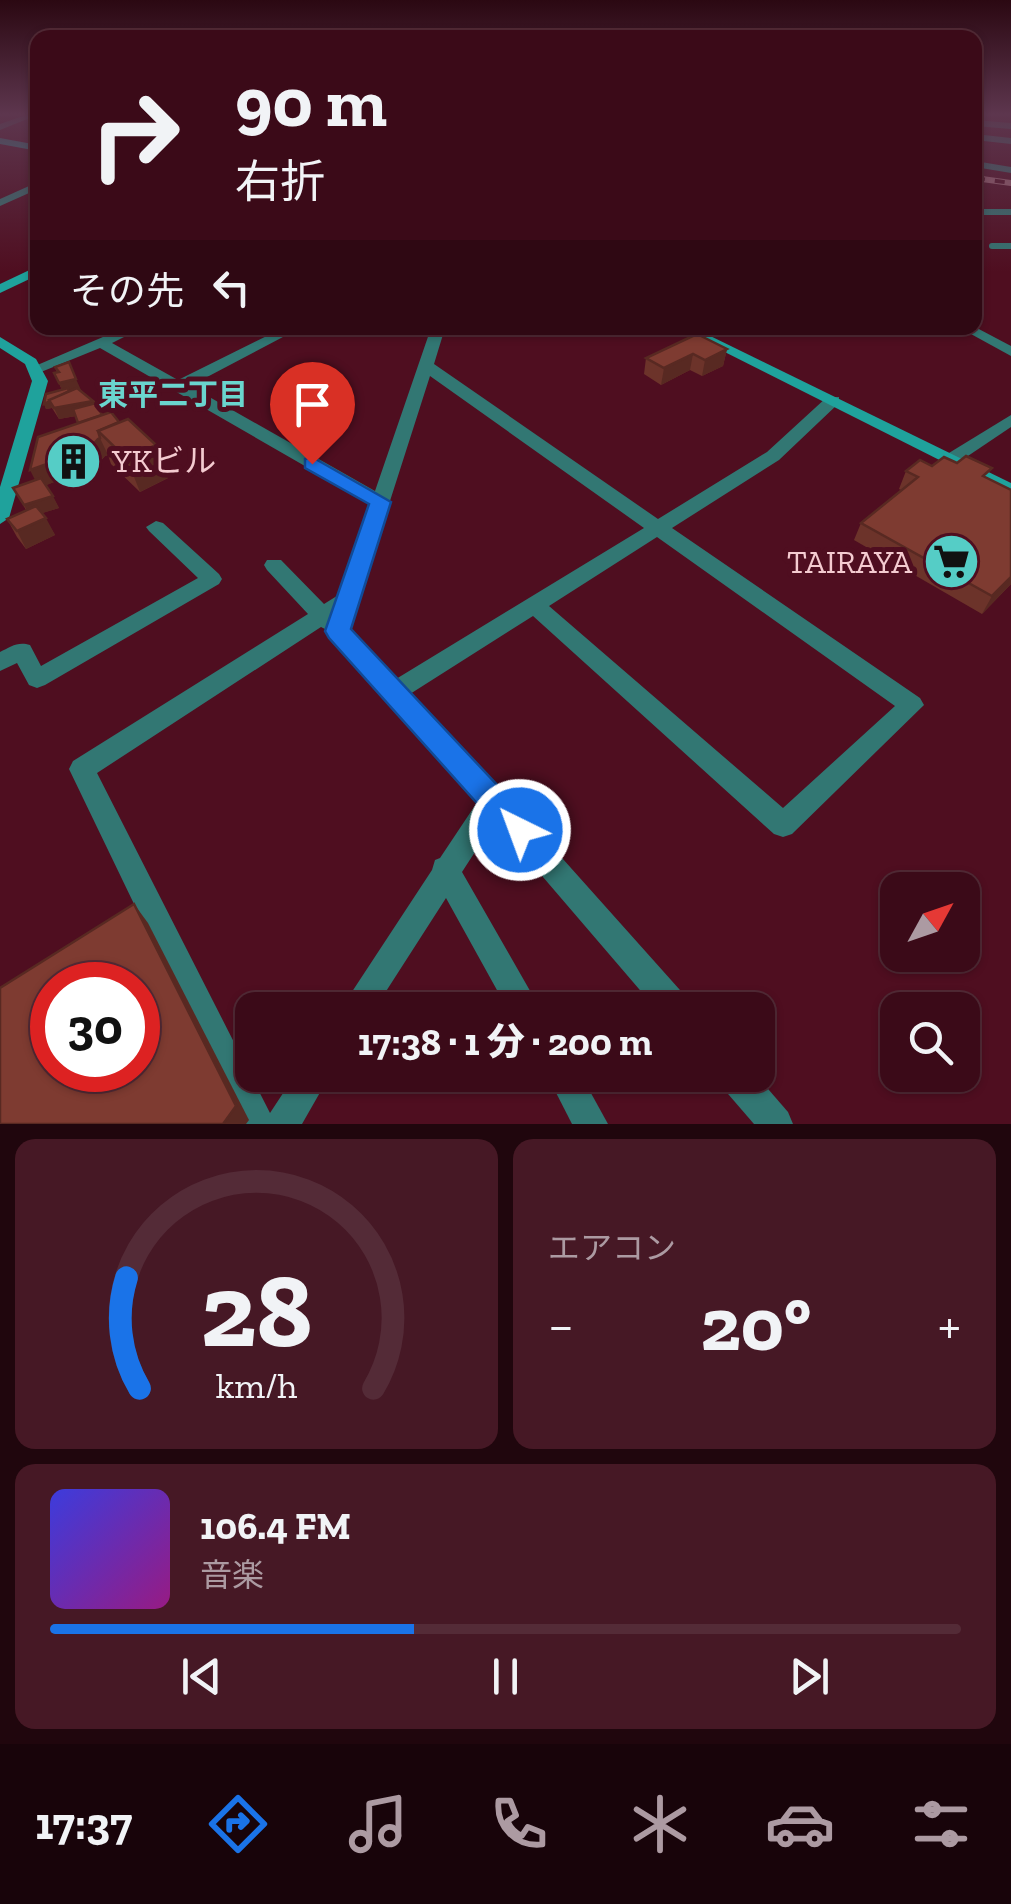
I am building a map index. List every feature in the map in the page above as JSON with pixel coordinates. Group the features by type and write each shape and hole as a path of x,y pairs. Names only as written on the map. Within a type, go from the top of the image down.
{"main road":[{"path":"0,289 30,274"},
{"path":"698,335 1011,490"},
{"path":"0,341 36,370 39,391 0,518"}],"street":[{"path":"4,199 30,189"},
{"path":"4,199 30,204"},
{"path":"982,212 1011,212"},
{"path":"36,370 118,335"},
{"path":"176,386 278,335"},
{"path":"258,1124 82,769 330,623 349,598 434,335"},
{"path":"980,335 1011,352"},
{"path":"101,342 381,502"},
{"path":"426,366 912,704 783,824 534,605"},
{"path":"394,692 772,456 833,400"},
{"path":"950,460 1011,420"},
{"path":"0,662 22,651 37,679 212,579 156,527"},
{"path":"274,565 494,800 661,992"},
{"path":"367,992 494,800"},
{"path":"445,870 516,992"},
{"path":"283,1124 303,1092"},
{"path":"572,1092 591,1124"},
{"path":"749,1092 776,1124"}],"lane":[{"path":"992,246 1011,246"}],"building":[{"path":"695,335 727,349 705,360 693,354 664,368 646,358"},
{"path":"69,362 76,379 59,383 55,367"},
{"path":"68,388 69,391 44,404 46,394"},
{"path":"77,388 93,401 54,408 49,400"},
{"path":"96,403 102,415 78,423 73,409"},
{"path":"111,412 119,422 98,431 100,438 89,449 30,470 38,437"},
{"path":"128,419 156,445 127,459 98,431"},
{"name":"TAIRAYA","path":"966,456 992,468 983,476 1011,490 1011,577 992,596 861,523 918,477 906,471 920,460 932,466 944,457 957,463"},
{"path":"41,478 53,496 24,505 13,488"},
{"path":"36,506 46,518 17,531 7,519"},
{"path":"134,904 236,1106 223,1124 0,1124 0,988 30,969 30,1092 160,1092 160,962 41,962"}],"railway":[{"path":"982,179 1011,183"}],"place":[{"name":"YKビル","path":"73,461"},
{"name":"TAIRAYA","path":"951,562"}],"district":[{"name":"東平二丁目","path":"173,395"}],"route":[{"path":"312,464 381,502 338,631 520,830"}]}
